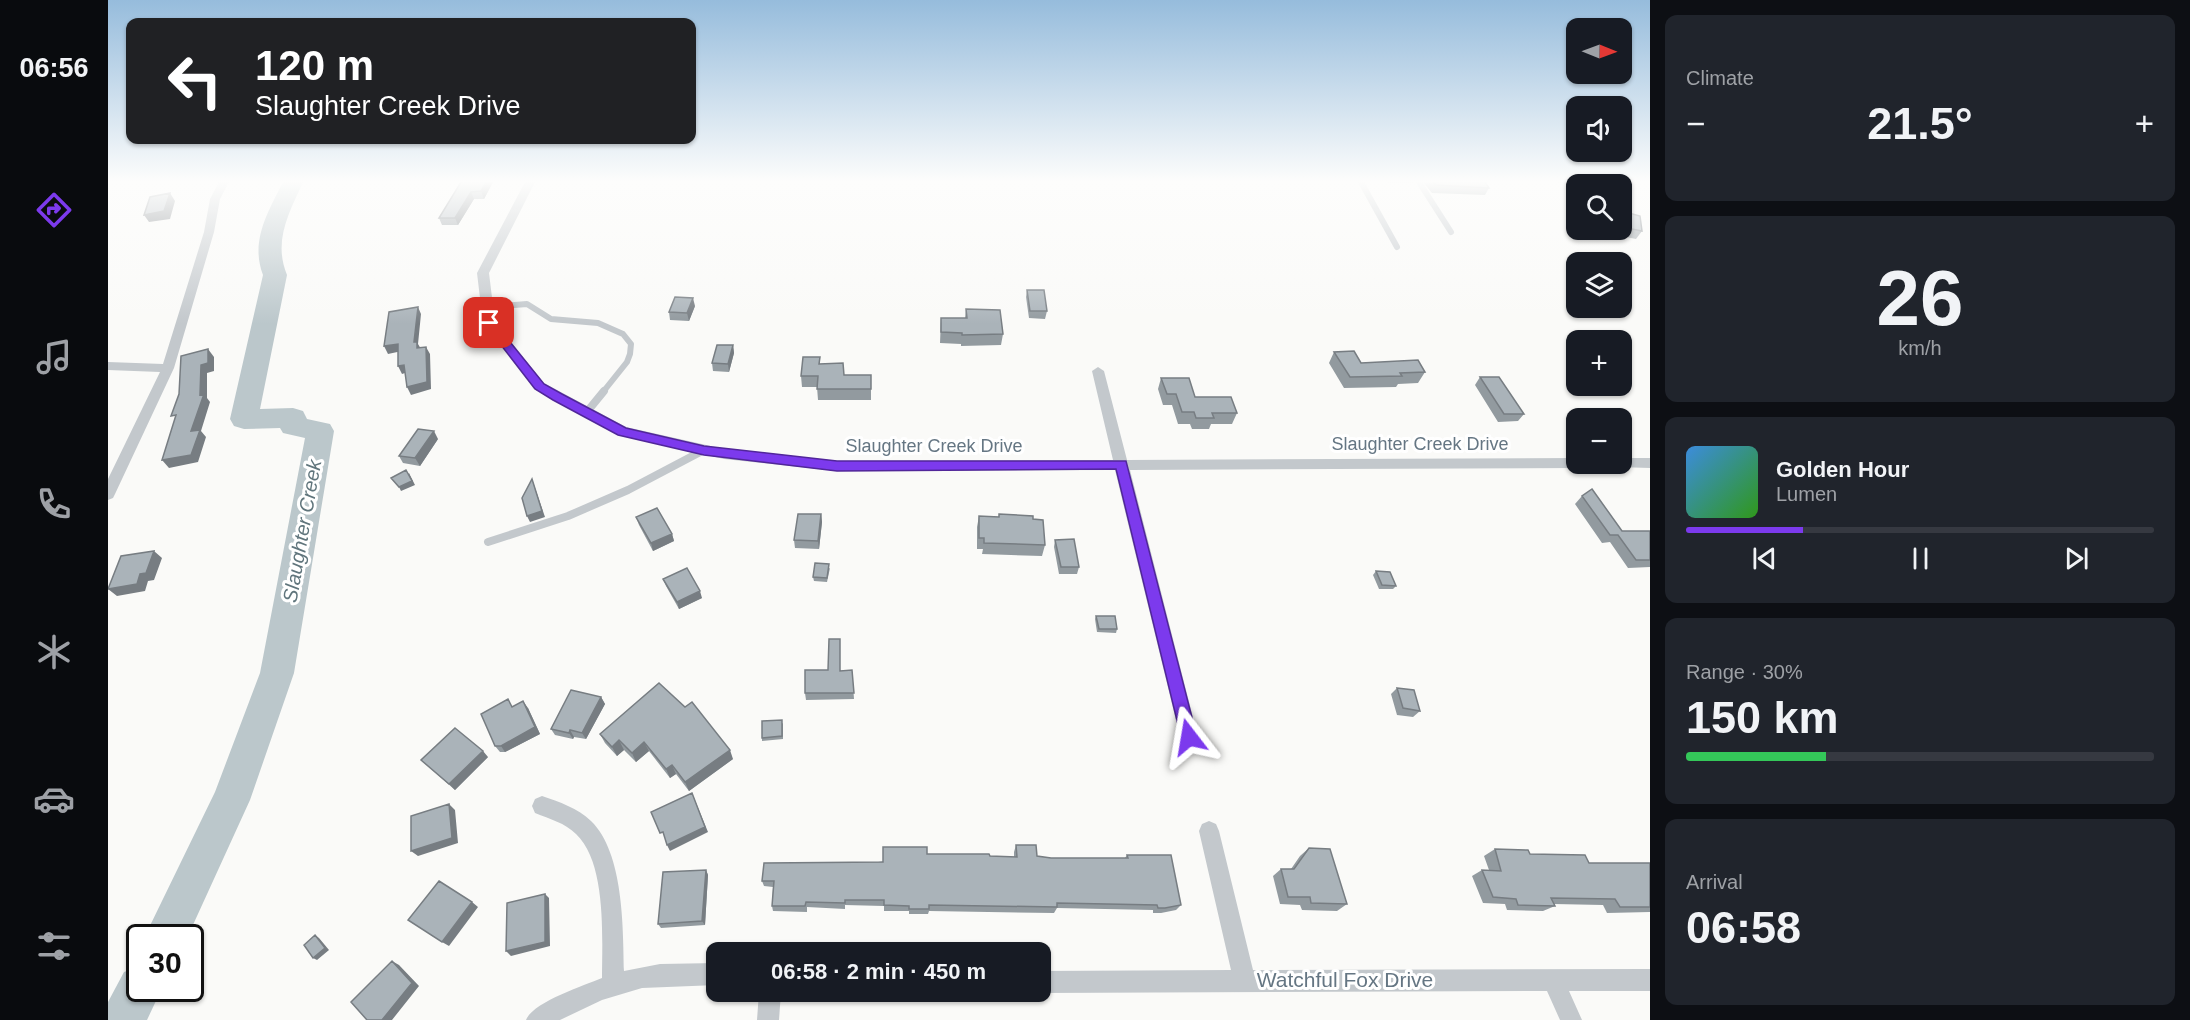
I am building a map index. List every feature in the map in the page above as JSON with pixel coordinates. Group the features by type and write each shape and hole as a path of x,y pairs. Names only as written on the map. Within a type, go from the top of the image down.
{"street":[{"path":"108,494 168,368 209,230"},
{"name":"Slaughter Creek Drive","path":"505,230 483,273 489,323 539,386 622,431 704,450 837,466 1566,463"},
{"path":"108,366 168,368"},
{"path":"1098,371 1189,737"},
{"path":"1632,463 1650,463"},
{"path":"542,806 568,815 588,831 596,843 606,876 613,944 613,986"},
{"path":"1209,831 1244,979"},
{"path":"537,1020 613,986 644,977 706,974"},
{"path":"1553,980 1571,1020"},
{"name":"Watchful Fox Drive","path":"1051,981 1650,980"},
{"path":"768,1020 769,1002"}],"lane":[{"path":"1387,230 1397,247"},
{"path":"487,307 527,304 544,316 556,320 604,323 629,339 632,352 627,362 586,412"},
{"path":"488,542 578,512 628,490 704,450"}],"building":[{"path":"1027,290 1044,290 1047,311 1030,311"},
{"path":"675,297 693,298 687,313 669,312"},
{"path":"418,307 414,342 417,342 417,348 426,347 427,382 407,387 404,365 398,366 398,344 384,346 389,312"},
{"path":"966,309 1000,310 1003,334 962,335 962,333 941,332 941,318 967,318"},
{"path":"717,345 733,345 728,364 712,363"},
{"path":"208,349 208,363 201,365 200,395 204,394 191,431 200,430 191,455 162,460 176,415 171,416 179,394 181,356"},
{"path":"1354,351 1361,363 1418,360 1425,372 1400,373 1402,376 1350,377 1334,352"},
{"path":"803,357 820,357 819,364 843,363 844,375 871,375 871,389 817,389 818,376 801,376"},
{"path":"1480,377 1499,377 1524,414 1504,414"},
{"path":"1161,378 1189,378 1195,397 1231,397 1237,413 1212,413 1214,418 1196,418 1194,412 1182,412 1176,394 1167,394"},
{"path":"418,429 434,431 415,458 399,456"},
{"path":"406,470 412,481 399,487 391,478"},
{"path":"532,479 542,511 527,516 522,498"},
{"path":"1592,489 1622,531 1650,531 1650,560 1636,560 1618,535 1610,535 1582,496"},
{"path":"657,508 672,534 651,543 636,517"},
{"path":"798,514 821,514 818,541 794,540"},
{"path":"999,514 1033,516 1033,519 1043,520 1045,545 984,543 984,538 979,538 979,516 999,517"},
{"path":"1074,539 1079,567 1061,567 1055,540"},
{"path":"154,551 146,573 140,574 137,584 108,589 121,556"},
{"path":"815,563 829,564 827,578 813,577"},
{"path":"687,568 700,591 677,602 663,579"},
{"path":"1376,571 1390,572 1396,586 1382,585"},
{"path":"1096,616 1115,616 1117,629 1099,629"},
{"path":"829,639 840,639 840,671 852,670 854,693 805,693 805,670 828,670"},
{"path":"659,683 685,707 692,702 730,750 685,782 672,765 666,769 644,742 632,753 619,740 612,747 600,734"},
{"path":"1397,688 1414,690 1420,711 1403,708"},
{"path":"571,690 601,697 582,733 551,729"},
{"path":"508,699 512,707 523,701 535,727 501,746 495,746 481,714"},
{"path":"782,720 782,736 762,738 762,721"},
{"path":"455,728 483,751 449,784 421,760"},
{"path":"692,793 705,827 667,845 663,832 660,833 651,812"},
{"path":"449,804 452,838 411,851 411,816"},
{"path":"1016,845 1036,845 1037,856 1051,858 1128,858 1127,855 1171,855 1181,905 1158,908 1157,905 1057,903 1057,907 929,905 929,909 909,909 909,906 884,905 884,900 845,900 845,903 806,902 805,906 772,906 774,881 762,881 764,863 883,862 883,847 927,847 927,854 989,854 990,856 1017,857"},
{"path":"1309,848 1330,849 1347,904 1311,903 1310,897 1288,897 1281,869 1294,869"},
{"path":"1495,849 1528,850 1530,854 1585,855 1589,863 1650,863 1650,907 1620,907 1615,899 1551,898 1555,906 1518,905 1516,899 1493,897 1482,870 1501,871"},
{"path":"706,870 702,921 658,924 663,872"},
{"path":"439,881 472,902 442,942 408,920"},
{"path":"545,894 545,942 506,951 507,903"},
{"path":"315,935 325,948 313,958 304,945"},
{"path":"392,961 412,983 382,1020 367,1020 351,1002"}],"waterway":[{"name":"Slaughter Creek","path":"172,924 231,800 277,673 320,431 293,426 293,418 244,419 275,275 269,258 273,230"},
{"name":"Slaughter Creek","path":"123,1020 133,1002"}],"route":[{"path":"489,323 539,386 622,431 704,450 837,466 1121,464 1189,737"}]}
